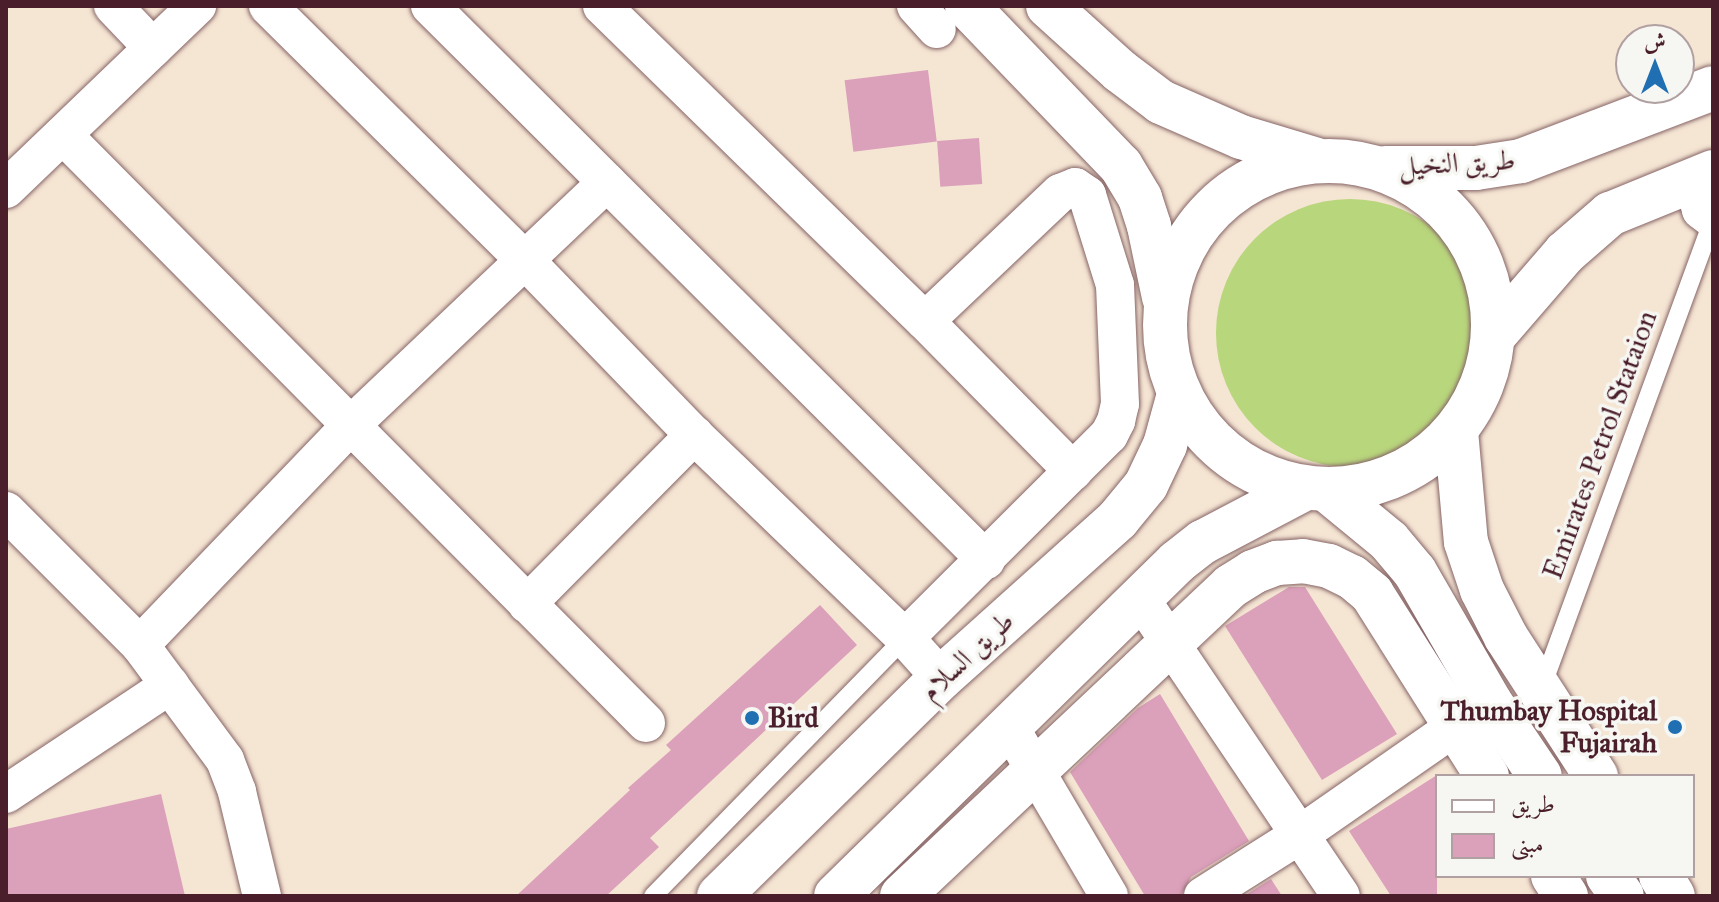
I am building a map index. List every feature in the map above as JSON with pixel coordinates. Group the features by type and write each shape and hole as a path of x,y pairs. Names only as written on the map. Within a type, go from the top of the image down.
{"main road":[{"path":"836,896 1140,598 1203,542 1317,489 1375,483 1420,463 1456,431 1484,386 1495,334 1492,291 1477,250 1452,214 1419,186 1379,168 1349,161 1317,160 1241,137 1161,102 1120,71 1048,6"},
{"path":"940,14 1121,166 1140,198 1149,226 1165,303 1166,350 1179,394 1210,440 1254,472 1317,489 1389,541 1415,572 1490,702 1539,774"},
{"name":"طريق النخيل","path":"1379,168 1476,168 1521,161 1713,88"},
{"path":"1165,303 1181,250 1215,205 1262,174 1317,160"},
{"path":"1495,334 1565,253 1610,214 1703,176"},
{"name":"طريق السلام","path":"719,896 941,678 1118,519 1152,472 1165,445 1179,394"},
{"path":"1456,431 1466,542 1488,601 1540,690 1595,774"},
{"path":"902,896 1231,586 1253,572 1277,563 1303,561 1329,566 1352,577 1372,594 1486,774"},
{"path":"1554,878 1566,896"},
{"path":"1609,878 1621,896"},
{"path":"1662,878 1673,896"}],"street":[{"path":"113,6 153,48"},
{"path":"6,189 197,6"},
{"path":"268,6 523,258 694,435 905,638 941,678"},
{"path":"430,6 986,560"},
{"path":"602,6 925,321 1073,471"},
{"path":"63,135 646,723"},
{"path":"1703,176 1701,210 1713,219"},
{"path":"140,645 350,426 523,258 607,182"},
{"path":"905,638 1109,435 1120,404 1115,285 1087,195 1075,187 1060,193 925,321"},
{"path":"527,604 694,435"},
{"path":"6,511 140,645 225,760 237,792 262,896"},
{"path":"1140,598 1168,645 1341,896"},
{"path":"6,794 170,685"},
{"path":"1203,896 1298,836 1490,702"},
{"path":"1009,726 1109,896"}],"lane":[{"name":"Emirates Petrol Stataion","path":"1540,690 1713,219"},
{"path":"653,896 905,638"}],"green space":[{"path":"1337,199 1363,199 1401,209 1425,221 1445,238 1462,258 1479,294 1484,333 1479,372 1462,408 1445,428 1425,445 1389,462 1363,467 1337,467 1311,462 1275,445 1246,418 1221,372 1216,346 1216,320 1221,294 1238,258 1265,229 1311,204"}],"building":[{"path":"928,70 937,141 853,152 845,80"},
{"path":"979,138 982,184 940,187 937,141"},
{"path":"1289,587 1305,587 1397,734 1322,780 1225,626"},
{"path":"820,605 857,645 650,838 659,847 606,896 516,896 671,750 666,745"},
{"path":"1160,694 1249,841 1191,877 1181,896 1145,896 1070,772 1138,708"},
{"path":"1435,776 1437,896 1391,896 1349,831"},
{"path":"161,794 185,896 6,896 6,829"},
{"path":"1271,879 1282,896 1244,896"}],"place":[{"name":"Bird","path":"752,718"},
{"name":"Thumbay Hospital Fujairah","path":"1675,727"}]}
